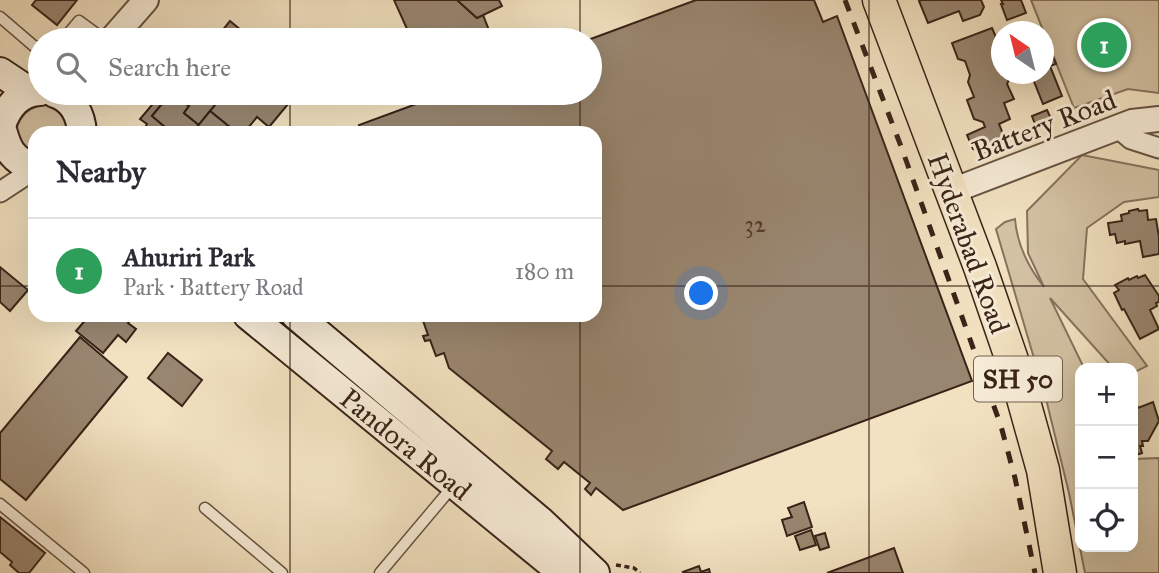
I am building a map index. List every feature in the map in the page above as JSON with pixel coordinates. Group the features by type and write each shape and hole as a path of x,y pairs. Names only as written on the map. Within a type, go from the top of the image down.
{"highway":[{"name":"Hyderabad Road","path":"879,0 952,191 1014,366 1042,470 1060,573"}],"main road":[{"path":"0,72 28,85"},
{"path":"28,97 14,102 6,113 1,135 10,153 28,166"},
{"name":"Pandora Road","path":"257,322 563,573"},
{"name":"Pandora Road","path":"304,322 540,521 604,569"}],"street":[{"path":"122,28 146,0"},
{"name":"Battery Road","path":"952,191 1117,127 1132,122 1159,119"},
{"path":"1117,127 1131,139 1159,148"},
{"path":"0,192 28,174"}],"lane":[{"path":"0,18 28,41"},
{"path":"73,28 79,21 89,28"},
{"path":"380,573 454,484"},
{"path":"0,504 84,573"},
{"path":"205,508 282,573"}],"path":[{"path":"604,569 634,568 640,573"}],"shaded area":[{"path":"1031,0 1159,0 1159,93 1128,89 1074,108 1054,58 1054,21 1039,21"},
{"path":"51,105 64,114 67,126 28,126 28,150 18,137 18,124 25,113 37,107"},
{"path":"1082,155 1159,170 1159,197 1124,202 1087,228 1083,279 1147,366 1138,370 1138,363 1108,363 1050,298 1082,363 1075,363 1075,523 1046,399 996,229 1015,219 1025,255 1044,287 1028,253 1027,211"},
{"path":"1159,458 1159,573 1085,573 1081,552 1138,552 1138,459"}],"building":[{"path":"36,0 77,0 57,25 32,5"},
{"path":"394,0 457,0 477,18 483,15 488,28 407,28"},
{"path":"457,0 499,0 502,6 477,18"},
{"path":"696,0 814,0 823,22 837,16 972,381 623,510 596,488 591,495 585,489 590,483 564,462 558,469 546,459 552,451 449,368 444,353 436,356 430,340 425,341 423,336 428,335 423,322 602,322 602,126 359,125 413,105 602,105 602,35"},
{"path":"981,0 984,7 980,15 963,21 959,11 928,23 919,1"},
{"path":"1001,0 1021,0 1026,13 1007,20"},
{"path":"230,21 238,28 224,28"},
{"path":"991,28 991,84 1007,84 1014,99 1004,103 1010,119 999,124 1007,144 984,153 973,149 967,135 985,127 983,122 974,119 967,100 974,97 968,82 970,75 965,61 958,59 952,43"},
{"path":"1054,76 1062,96 1043,104 1035,84 1054,84"},
{"path":"152,105 161,105 152,116 164,126 146,126 147,124 140,119"},
{"path":"161,105 188,105 184,113 199,125 164,126 152,116"},
{"path":"215,105 199,125 184,113 189,106"},
{"path":"215,105 287,105 270,126 257,117 250,126 228,126 210,111"},
{"path":"1047,110 1052,121 1036,127 1032,116"},
{"path":"210,111 228,126 198,126"},
{"path":"1138,209 1147,210 1148,220 1156,219 1159,254 1143,257 1140,241 1117,243 1115,234 1110,235 1108,223 1122,221 1121,215"},
{"path":"0,267 28,290 10,311 0,302"},
{"path":"1145,275 1159,296 1157,306 1150,310 1159,329 1140,339 1114,293 1119,290 1115,285 1128,278 1129,280"},
{"path":"84,322 129,322 136,329 126,342 118,335 103,353 76,331"},
{"path":"80,337 127,377 26,500 0,479 0,433"},
{"path":"168,353 202,380 182,406 148,378"},
{"path":"1153,402 1159,421 1148,441 1142,441 1142,453 1138,454 1138,408"},
{"path":"804,502 812,527 787,536 782,520 792,517 788,508"},
{"path":"0,517 45,553 29,573 19,573 10,565 12,562 0,552"},
{"path":"811,530 816,545 800,550 795,536"},
{"path":"825,533 829,547 820,550 815,536"},
{"path":"894,548 903,573 827,573"},
{"path":"699,566 701,572 709,569 710,573 683,572"}],"railway":[{"path":"845,0 902,149 1001,426 1035,573"}],"place":[{"name":"Ahuriri Park","path":"1104,45"}]}
